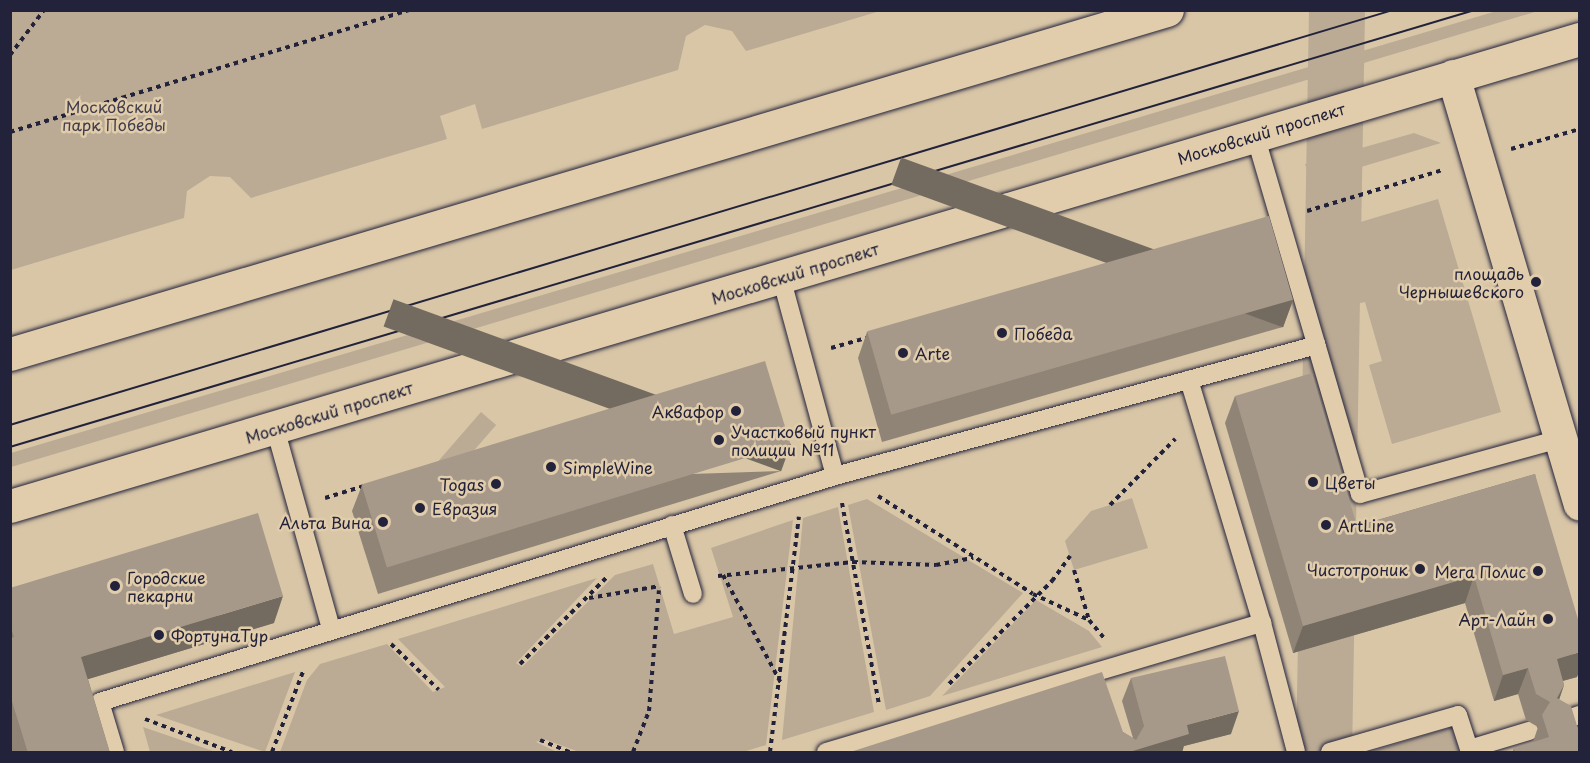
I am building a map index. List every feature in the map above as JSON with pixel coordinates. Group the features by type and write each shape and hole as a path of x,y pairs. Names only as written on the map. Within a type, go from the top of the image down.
{"main road":[{"path":"10,354 1167,10"},
{"name":"Московский проспект","path":"10,506 1580,39"},
{"path":"1453,76 1570,436 1580,504"}],"lane":[{"path":"1255,135 1360,494 1570,436"},
{"path":"781,277 803,356 842,474"},
{"path":"115,753 100,702 365,618 842,474 1316,345"},
{"path":"1189,380 1262,623 1296,753"},
{"path":"275,428 297,506 325,631"},
{"path":"672,525 691,587"},
{"path":"826,753 1262,623"},
{"path":"1102,671 1107,691"},
{"path":"1330,753 1458,715 1469,751 1529,731"},
{"path":"1558,722 1580,715"}],"path":[{"path":"10,55 44,10"},
{"path":"10,132 410,10"},
{"path":"1505,151 1580,129"},
{"path":"1278,219 1456,166"},
{"path":"803,356 870,337"},
{"path":"1110,505 1199,415"},
{"path":"842,474 898,513 973,558 1034,594 1089,620"},
{"path":"842,474 853,562 884,735"},
{"path":"297,506 377,482"},
{"path":"770,753 781,683 803,486"},
{"path":"520,664 589,597 641,536"},
{"path":"908,728 1034,594 1052,581 1070,556"},
{"path":"589,597 660,586 691,587 723,575 853,562 936,565 973,558"},
{"path":"1074,570 1089,620 1126,664"},
{"path":"723,575 781,683"},
{"path":"633,753 650,711 660,586"},
{"path":"365,618 439,690"},
{"path":"272,753 325,631"},
{"path":"100,702 232,753"},
{"path":"540,740 570,753"}],"green space":[{"path":"1309,10 1365,11 1352,752 1296,752"},
{"path":"1500,10 1538,11 11,467 11,453"},
{"name":"Московский парк Победы","path":"10,11 880,11 746,51 732,31 705,25 686,36 678,70 482,129 475,104 440,116 447,139 251,198 230,177 210,176 187,191 184,218 11,270"},
{"path":"1414,133 1441,143 1311,182 1305,164"},
{"path":"1438,199 1501,412 1392,444 1369,365 1382,361 1365,302 1352,305 1330,231"},
{"path":"481,412 496,425 399,537 384,524"},
{"path":"1132,498 1148,548 1074,570 1065,541 1091,511"},
{"path":"867,499 1023,593 930,696 886,710 848,505"},
{"path":"838,507 874,712 782,740 803,518"},
{"path":"793,520 766,745 743,752 579,752 544,739 536,742 557,752 280,752 307,680 320,664 387,644 433,692 445,687 398,639 597,578 516,663 522,667 615,575 653,564 674,634 733,617 711,548"},
{"path":"1036,600 1089,631 1102,647 942,696"},
{"path":"295,672 265,752 156,715"},
{"path":"143,727 216,752 150,752"},
{"path":"1452,727 1460,752 1369,752"}],"building":[{"path":"1269,216 1293,300 891,415 867,331"},
{"path":"765,361 790,444 387,568 361,484"},
{"path":"1312,373 1357,526 1535,474 1580,626 1580,652 1557,659 1564,685 1557,698 1571,706 1578,729 1580,728 1580,753 1515,753 1514,748 1549,737 1542,715 1550,702 1536,694 1528,668 1503,675 1474,576 1303,626 1235,396"},
{"path":"258,513 283,596 81,657 110,753 28,753 10,695 10,638 14,637 10,625 10,588"},
{"path":"1225,656 1239,711 1187,725 1189,734 1126,753 847,753 1102,672 1123,732 1136,740 1144,726 1131,678"}],"tram line":[{"path":"10,425 1393,10"},
{"path":"10,447 1475,10"}],"place":[{"name":"площадь Чернышевского","path":"1536,282"},
{"name":"Победа","path":"1002,333"},
{"name":"Arte","path":"903,353"},
{"name":"Аквафор","path":"736,411"},
{"name":"Участковый пункт полиции №11","path":"719,440"},
{"name":"SimpleWine","path":"551,467"},
{"name":"Цветы","path":"1313,482"},
{"name":"Togas","path":"496,484"},
{"name":"Евразия","path":"420,508"},
{"name":"Альта Вина","path":"383,522"},
{"name":"ArtLine","path":"1326,525"},
{"name":"Чистотроник","path":"1420,569"},
{"name":"Мега Полис","path":"1538,571"},
{"name":"Городские пекарни","path":"115,586"},
{"name":"Арт-Лайн","path":"1548,619"},
{"name":"ФортунаТур","path":"159,635"}]}
